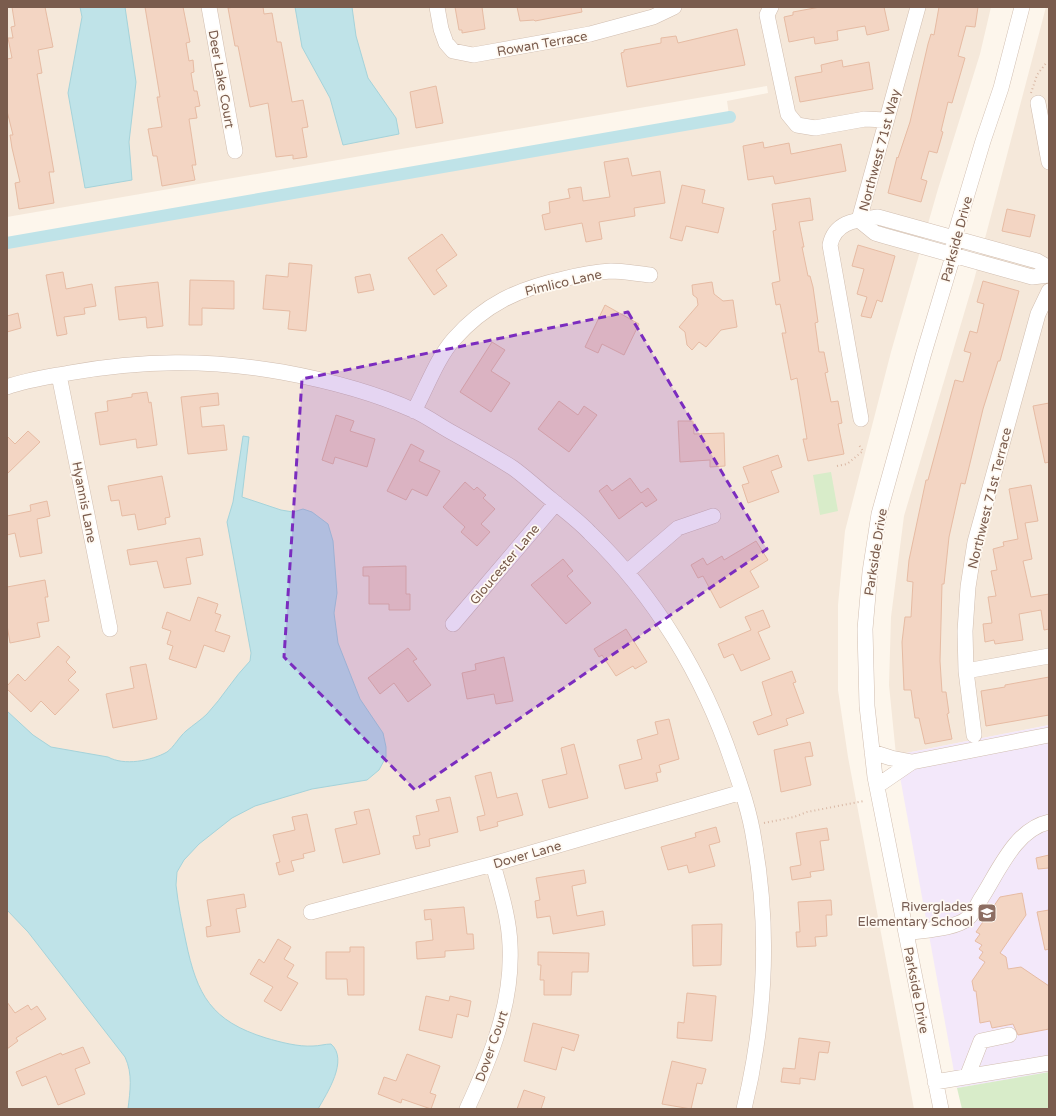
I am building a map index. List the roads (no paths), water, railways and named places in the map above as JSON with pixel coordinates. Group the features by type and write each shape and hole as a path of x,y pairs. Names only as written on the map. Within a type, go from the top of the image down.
{"street":[{"name":"Deer Lake Court","path":"209,7 235,150"},
{"name":"Rowan Terrace","path":"437,7 441,29 446,43 453,51 473,55 590,34 653,17 674,7"},
{"path":"771,7 767,15 788,114 797,125 815,128 865,119 886,120"},
{"name":"Northwest 71st Way","path":"861,419 830,245 832,235 839,227 859,220 918,7"},
{"name":"Parkside Drive","path":"941,1109 877,786 867,706 865,629 870,572 879,514 923,356 953,256 954,238 1001,88 1022,7"},
{"path":"1034,98 1049,162"},
{"path":"859,220 878,217 890,220 1021,256 1037,261 1049,268"},
{"path":"859,220 875,233 953,256 1032,277 1049,274"},
{"path":"885,236 890,220"},
{"path":"1016,272 1021,256"},
{"name":"Pimlico Lane","path":"414,411 436,368 453,340 472,321 497,302 522,290 580,275 611,271 650,275"},
{"name":"Northwest 71st Terrace","path":"974,735 966,671 965,631 968,587 975,542 1038,314 1049,292"},
{"path":"7,387 60,375 147,363 200,362 255,368 304,376 359,391 414,411 515,470 589,531 627,572 678,642 703,688 725,740 751,825 762,894 764,946 761,1011 754,1068 744,1109"},
{"name":"Hyannis Lane","path":"60,375 110,629"},
{"name":"Gloucester Lane","path":"453,624 556,503"},
{"path":"627,572 678,528 713,516"},
{"path":"966,671 1049,656"},
{"path":"872,752 891,758 912,762 1049,735"},
{"path":"877,786 912,762"},
{"name":"Dover Lane","path":"311,912 493,864 742,792"},
{"path":"906,933 949,926 969,917 1016,844 1027,831 1038,824 1049,822"},
{"name":"Dover Court","path":"467,1109 488,1062 501,1024 509,981 510,944 505,909 493,864"},
{"path":"967,1077 981,1041 1009,1035"},
{"path":"935,1082 1046,1061"}],"water":[{"path":"80,7 125,7 136,82 129,142 132,180 85,188 68,93 82,17"},
{"path":"295,7 352,7 356,36 368,78 396,118 399,134 343,145 330,98 302,47"},
{"path":"243,436 249,437 242,497 281,510 293,512 303,509 312,512 328,524 333,541 337,593 334,613 338,643 360,699 383,733 386,747 386,757 379,770 367,780 312,789 255,806 232,818 199,844 184,860 177,872 176,885 178,899 190,961 195,977 210,1004 219,1014 247,1031 277,1041 307,1046 331,1044 336,1051 338,1059 337,1067 331,1086 318,1109 128,1109 130,1076 128,1063 125,1057 28,932 7,910 7,711 33,735 51,747 129,762 146,760 167,752 183,733 205,716 213,707 250,661 251,653 227,522 233,502"}],"waterway":[{"path":"7,243 730,117"}],"place":[{"name":"Riverglades Elementary School","path":"987,913"}]}
